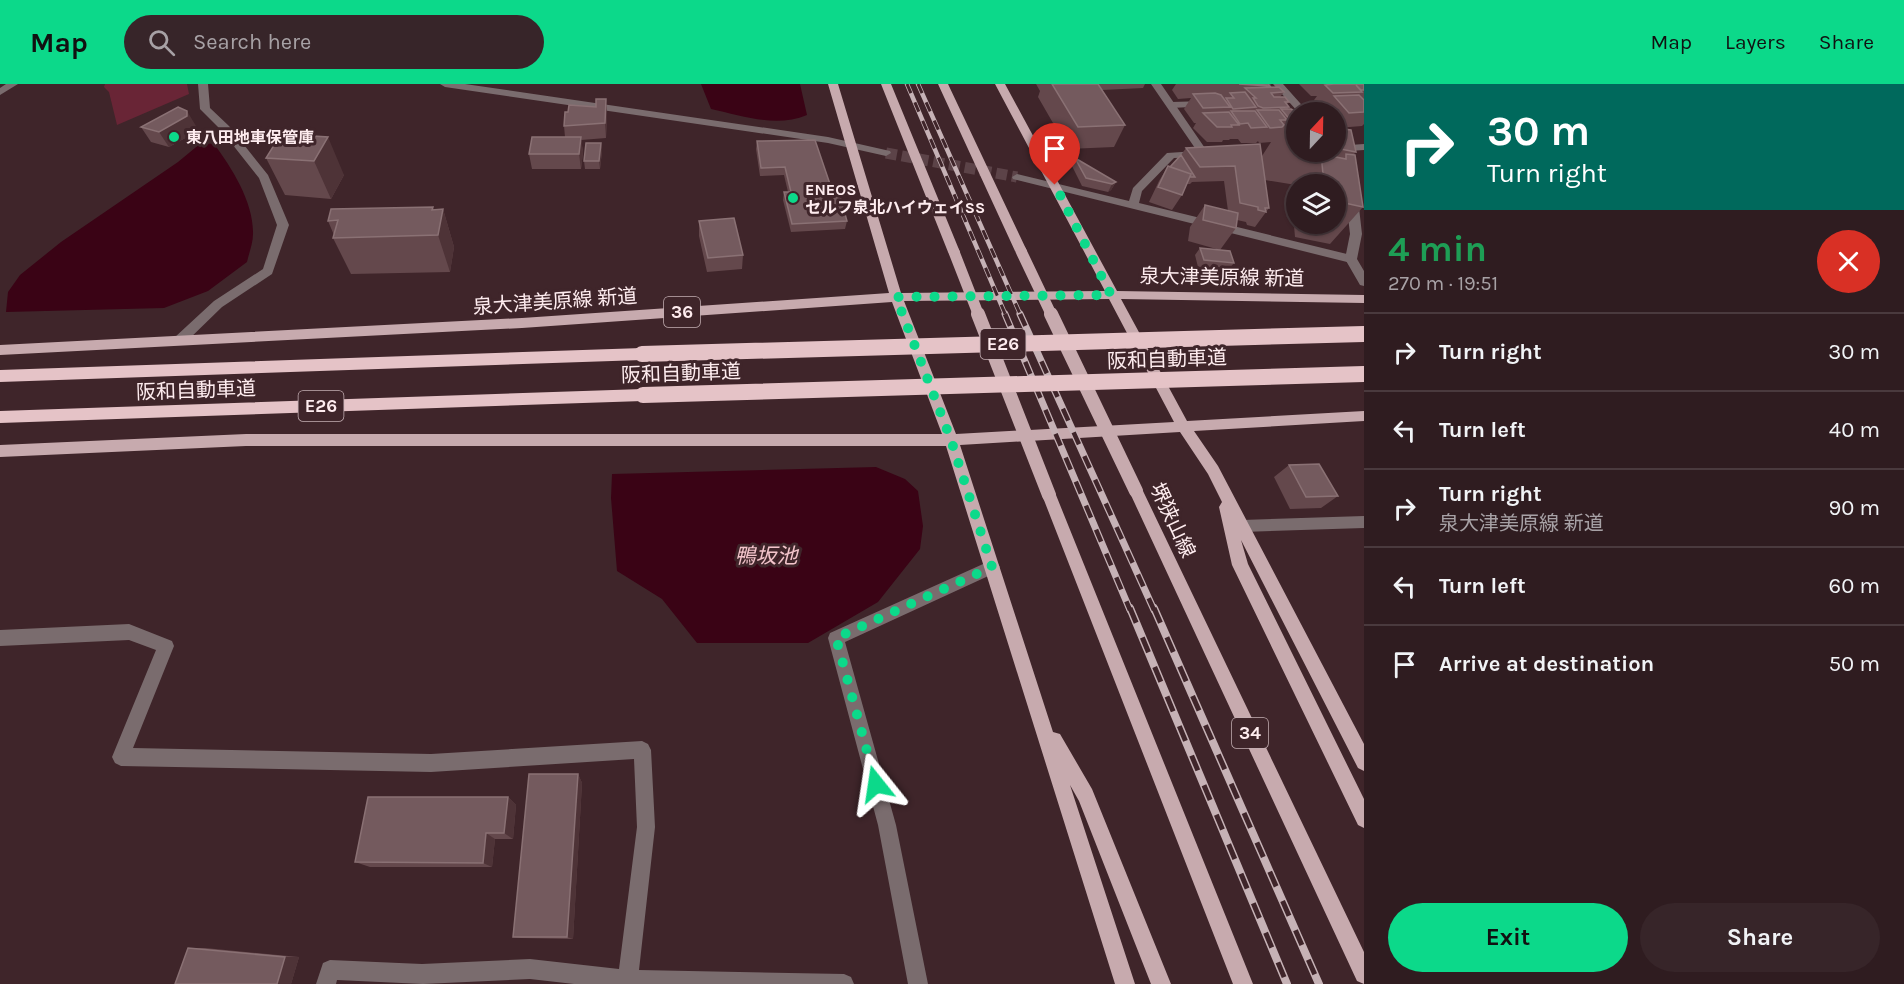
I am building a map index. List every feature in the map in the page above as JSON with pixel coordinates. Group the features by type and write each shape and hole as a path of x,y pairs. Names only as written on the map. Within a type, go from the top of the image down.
{"highway":[{"name":"阪和自動車道","path":"0,376 642,354 1364,334"},
{"name":"阪和自動車道","path":"0,417 1364,374"}],"main road":[{"path":"833,84 896,297 951,440 1125,984"},
{"path":"840,84 853,146"},
{"path":"886,84 1243,984"},
{"name":"堺狭山線","path":"943,84 1364,974"},
{"path":"1000,84 1183,426 1220,484 1364,762"},
{"name":"泉大津美原線 新道","path":"0,350 522,323 896,297 1111,295 1364,300"},
{"path":"0,451 246,440 951,440 1364,416"},
{"path":"1220,484 1240,565 1364,819"},
{"path":"1040,717 1086,795 1161,984"}],"street":[{"path":"0,92 13,84"},
{"path":"179,341 218,304 268,271 283,225 264,177 225,128 205,109 203,84"},
{"path":"446,84 703,121 886,153"},
{"path":"1133,205 1137,190 1171,155 1210,153 1156,84"},
{"path":"1278,84 1294,102"},
{"path":"1171,105 1207,104"},
{"path":"1346,151 1364,147"},
{"path":"1017,177 1351,259"},
{"path":"1350,189 1356,234 1351,259 1364,282"},
{"path":"1242,526 1364,522"},
{"path":"918,984 887,825 836,638 992,567"},
{"path":"0,638 129,632 166,646 121,757 431,763 642,750 646,827 628,980"},
{"path":"326,984 330,970 422,974 530,969 628,980 844,984"}],"shaded area":[{"path":"105,84 187,84 189,94 117,125 109,92 104,87"}],"water":[{"path":"701,84 800,84 807,115 783,121 771,121 711,109"},
{"path":"201,143 214,144 235,175 246,198 253,234 247,262 208,291 164,308 6,312 8,292 20,275 61,242 178,162"},
{"name":"鴨坂池","path":"876,467 905,479 918,491 923,526 920,549 878,602 808,643 697,643 662,599 617,571 611,498 612,474"}],"building":[{"path":"1052,84 1098,84 1125,125 1078,127"},
{"path":"1239,84 1268,84 1270,86"},
{"path":"1364,84 1364,90 1356,85 1362,92 1333,93 1325,85"},
{"path":"1279,87 1284,92 1271,93 1274,97 1285,97 1289,102 1285,102 1286,107 1263,108 1258,106 1253,98 1256,98 1245,88"},
{"path":"1245,92 1256,107 1233,109 1226,98 1234,98 1230,93"},
{"path":"1193,94 1221,95 1230,107 1203,108"},
{"path":"1359,95 1364,100 1364,112 1349,113 1346,110 1346,102 1339,102 1334,96"},
{"path":"596,99 606,99 605,123 564,126 565,112 568,112 569,105 596,107"},
{"path":"178,107 187,111 187,116 159,132 141,127"},
{"path":"1257,110 1279,110 1286,119 1280,120 1284,125 1282,127 1270,128"},
{"path":"1231,111 1255,111 1267,127 1251,128 1248,123 1240,124"},
{"path":"1229,112 1239,125 1217,127 1203,113"},
{"path":"1346,129 1351,130 1356,152 1346,150"},
{"path":"281,134 328,137 314,161 266,158"},
{"path":"532,137 581,137 579,154 529,154"},
{"path":"815,140 832,190 838,189 847,221 792,224 784,192 791,192 785,167 761,168 757,141"},
{"path":"586,143 601,143 599,161 584,161"},
{"path":"1260,144 1269,208 1265,208 1266,212 1258,210 1258,207 1240,203 1235,166 1200,167 1186,148"},
{"path":"1346,154 1355,155 1363,207 1346,203 1346,174 1323,174 1322,162 1346,162"},
{"path":"1181,155 1195,177 1190,177 1191,174 1170,167"},
{"path":"1075,158 1116,182 1112,184 1086,178"},
{"path":"1168,166 1191,174 1182,195 1158,187"},
{"path":"1205,205 1238,213 1236,228 1203,220"},
{"path":"433,207 432,210 443,209 438,235 333,238 338,220 328,221 331,209"},
{"path":"734,218 743,255 708,258 699,221"},
{"path":"1200,248 1230,251 1234,263 1204,260"},
{"path":"1319,464 1338,496 1306,497 1289,465"},
{"path":"529,774 578,774 567,937 513,937"},
{"path":"368,797 508,797 504,833 486,833 483,863 355,862"},
{"path":"188,948 285,957 277,984 175,984"}],"tunnel":[{"path":"886,153 1017,177"}],"railway":[{"path":"907,84 1006,316"},
{"path":"918,84 1021,316"},
{"path":"1005,314 1130,610"},
{"path":"1020,314 1154,610"},
{"path":"1130,608 1287,984"},
{"path":"1154,608 1319,984"}],"place":[{"name":"東八田地車保管庫","path":"174,137"},
{"name":"ENEOS セルフ泉北ハイウェイSS","path":"793,198"}],"route":[{"path":"876,784 836,638 992,567 951,440 896,297 1111,295 1055,185"}]}
